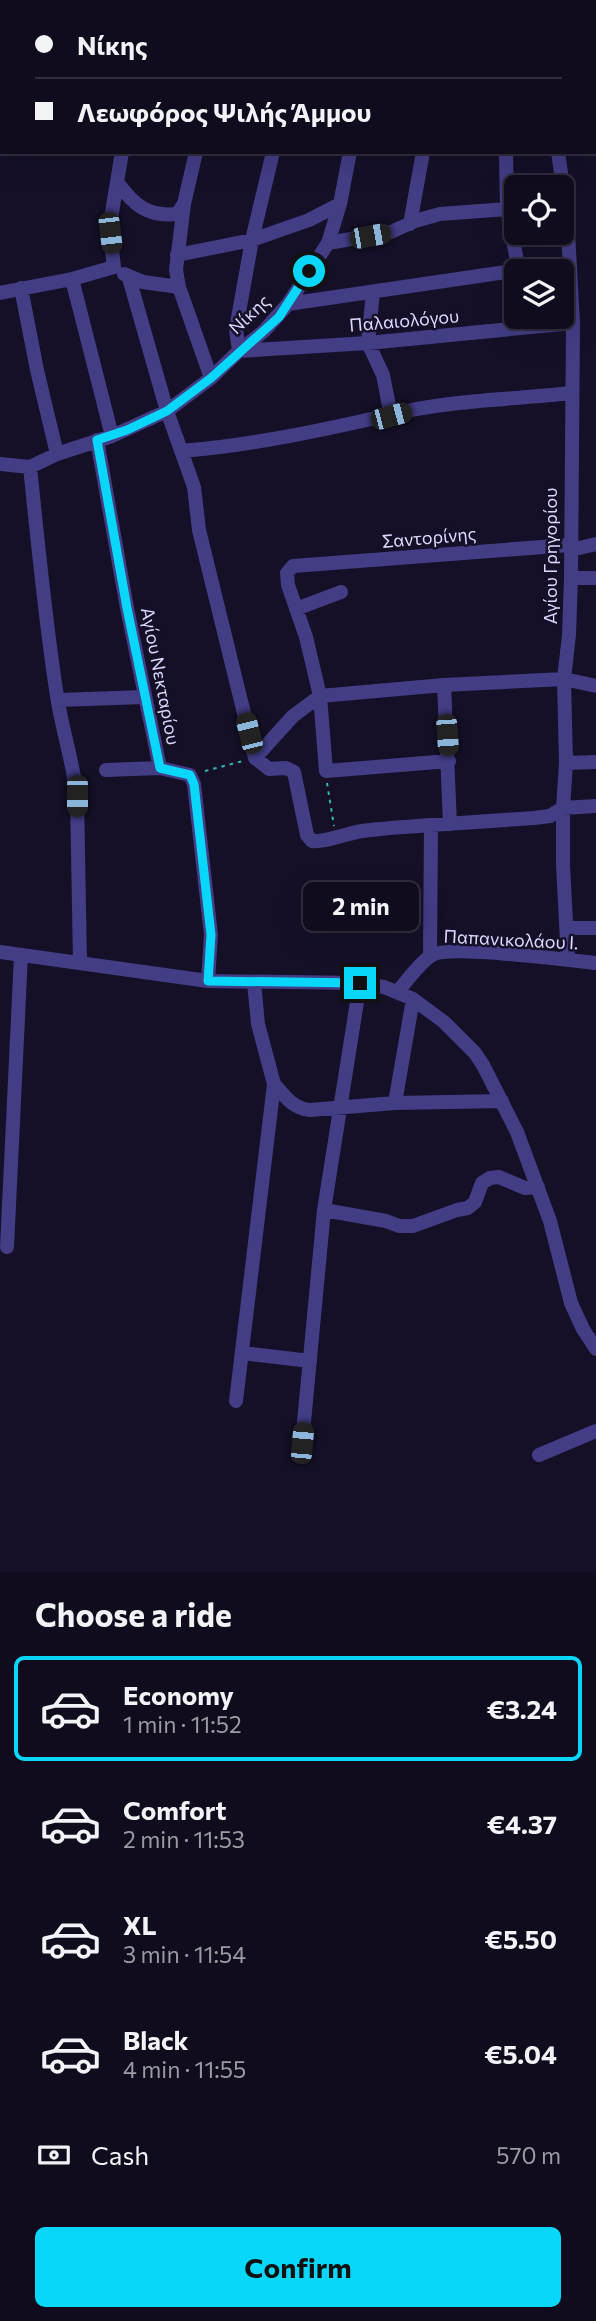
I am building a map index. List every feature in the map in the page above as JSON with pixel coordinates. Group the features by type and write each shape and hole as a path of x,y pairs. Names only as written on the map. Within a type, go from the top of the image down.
{"street":[{"path":"122,154 110,233 114,267 129,278 155,285 179,286"},
{"path":"196,154 184,204 177,255 179,286 211,378"},
{"path":"239,351 236,328 252,240 273,154"},
{"name":"Νίκης","path":"30,467 57,454 112,436 167,411 211,378 264,331 288,304 328,243 340,204 350,154"},
{"path":"410,224 425,154"},
{"path":"506,154 506,175"},
{"name":"Αγίου Γρηγορίου","path":"558,154 567,214 569,259"},
{"path":"117,182 133,203 148,211 164,215 177,214 184,204"},
{"path":"177,255 252,240 309,220 340,204"},
{"path":"328,243 391,232 440,214 504,209"},
{"path":"0,293 72,279 114,267"},
{"path":"288,304 504,272"},
{"path":"129,278 167,411 194,487 202,541 255,758 269,769 286,768 294,772 307,835 312,841 318,842 362,831 534,818 550,816 563,808 596,806"},
{"path":"72,279 112,436"},
{"path":"21,288 57,454"},
{"path":"373,292 368,343 383,375 391,416"},
{"name":"Παλαιολόγου","path":"239,351 368,343 504,325"},
{"name":"Αγίου Γρηγορίου","path":"568,960 563,808 566,763 565,679 571,578 569,545 573,329"},
{"path":"181,450 247,444 454,404 571,393"},
{"name":"Αγίου Νεκταρίου","path":"97,440 144,697 160,768 190,775"},
{"path":"0,462 30,467 58,700 77,796 80,963"},
{"name":"Σαντορίνης","path":"296,609 288,585 288,573 293,566 569,545 579,548 596,544"},
{"path":"571,578 596,578"},
{"path":"341,592 296,609 306,637 320,696 326,771 449,761"},
{"path":"255,758 293,716 320,696 444,685 565,679 596,686"},
{"path":"444,685 450,824"},
{"path":"58,700 144,697"},
{"path":"566,763 596,762"},
{"path":"106,770 160,768"},
{"path":"190,775 195,791 211,935 208,981"},
{"path":"430,825 430,957"},
{"path":"566,928 596,928"},
{"path":"0,952 208,981 360,983 398,991 413,999 444,1021 475,1053 495,1084 538,1186 553,1230 571,1303 596,1349"},
{"name":"Παπανικολάου Ι.","path":"398,991 430,957 442,952 596,962"},
{"path":"7,1247 21,955"},
{"path":"236,1401 274,1084 258,1024 254,982"},
{"path":"302,1443 324,1210 360,983"},
{"path":"396,1103 413,999"},
{"path":"274,1084 289,1102 300,1109 396,1103 502,1101"},
{"path":"324,1210 386,1221 399,1226 413,1226 468,1208 475,1202 482,1183 490,1178 499,1177 525,1188 538,1186"},
{"path":"242,1353 310,1361"},
{"path":"539,1455 596,1431"}],"path":[{"path":"190,775 255,758"},
{"path":"326,771 336,836"}],"route":[{"path":"309,271 279,317 211,378 167,411 127,430 97,440 144,697 160,768 190,775 194,784 211,935 208,981 360,983"}]}
